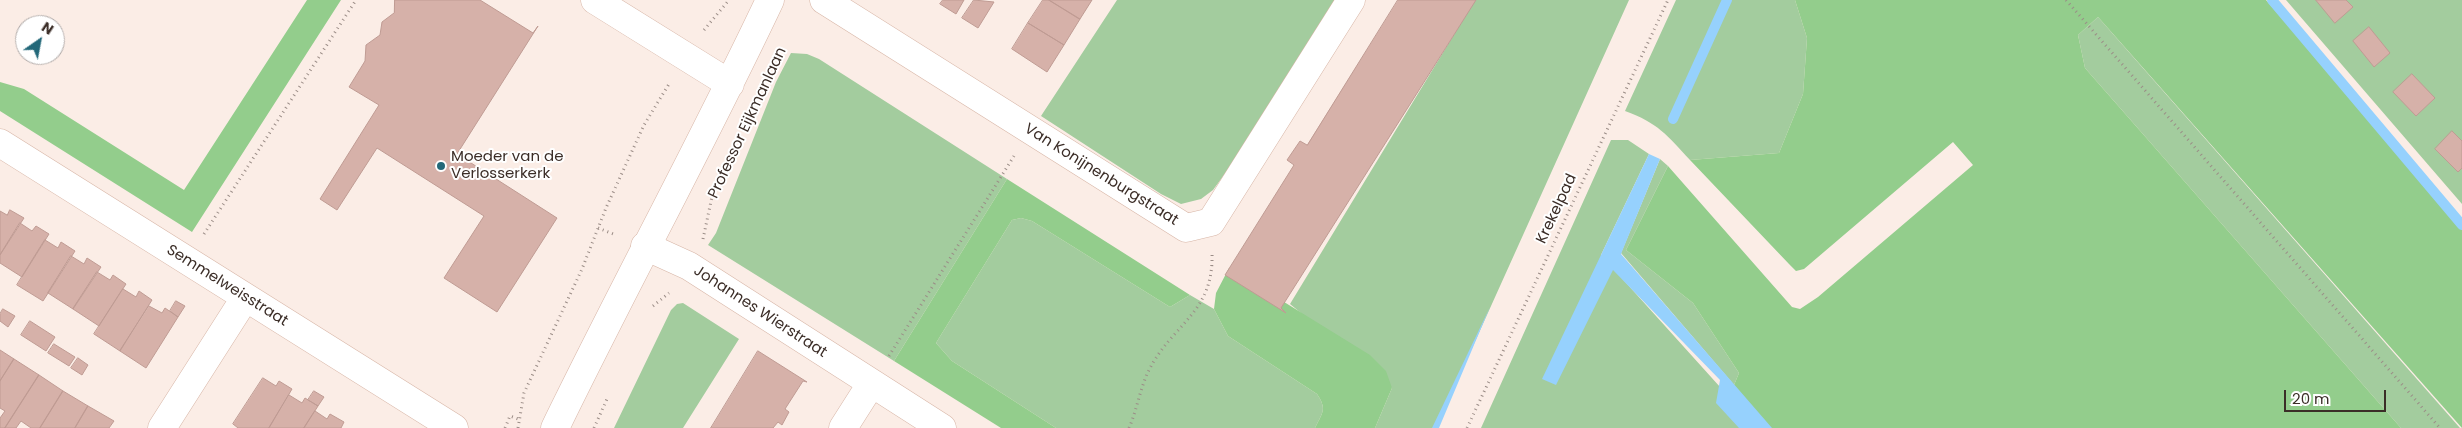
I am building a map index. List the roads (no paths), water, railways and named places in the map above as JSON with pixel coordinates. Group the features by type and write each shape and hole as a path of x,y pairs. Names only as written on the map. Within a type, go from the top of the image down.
{"street":[{"path":"595,0 730,84"},
{"path":"555,428 645,246 730,84 770,0"},
{"name":"Van Konijnenburgstraat","path":"824,0 1186,228 1211,222 1351,0"},
{"name":"Semmelweisstraat","path":"0,144 454,428"},
{"name":"Johannes Wierstraat","path":"645,246 690,266 942,428"},
{"path":"162,428 245,298"},
{"path":"843,428 871,384"}],"water":[{"path":"1649,154 1660,159 1621,254 1772,428 1739,428 1716,403 1720,380 1613,270 1556,385 1542,379"},
{"path":"1490,307 1439,428 1432,428"}],"waterway":[{"path":"1673,119 1727,0"},
{"path":"2272,0 2462,225"}],"place":[{"name":"Moeder van de Verlosserkerk","path":"441,166"}]}
